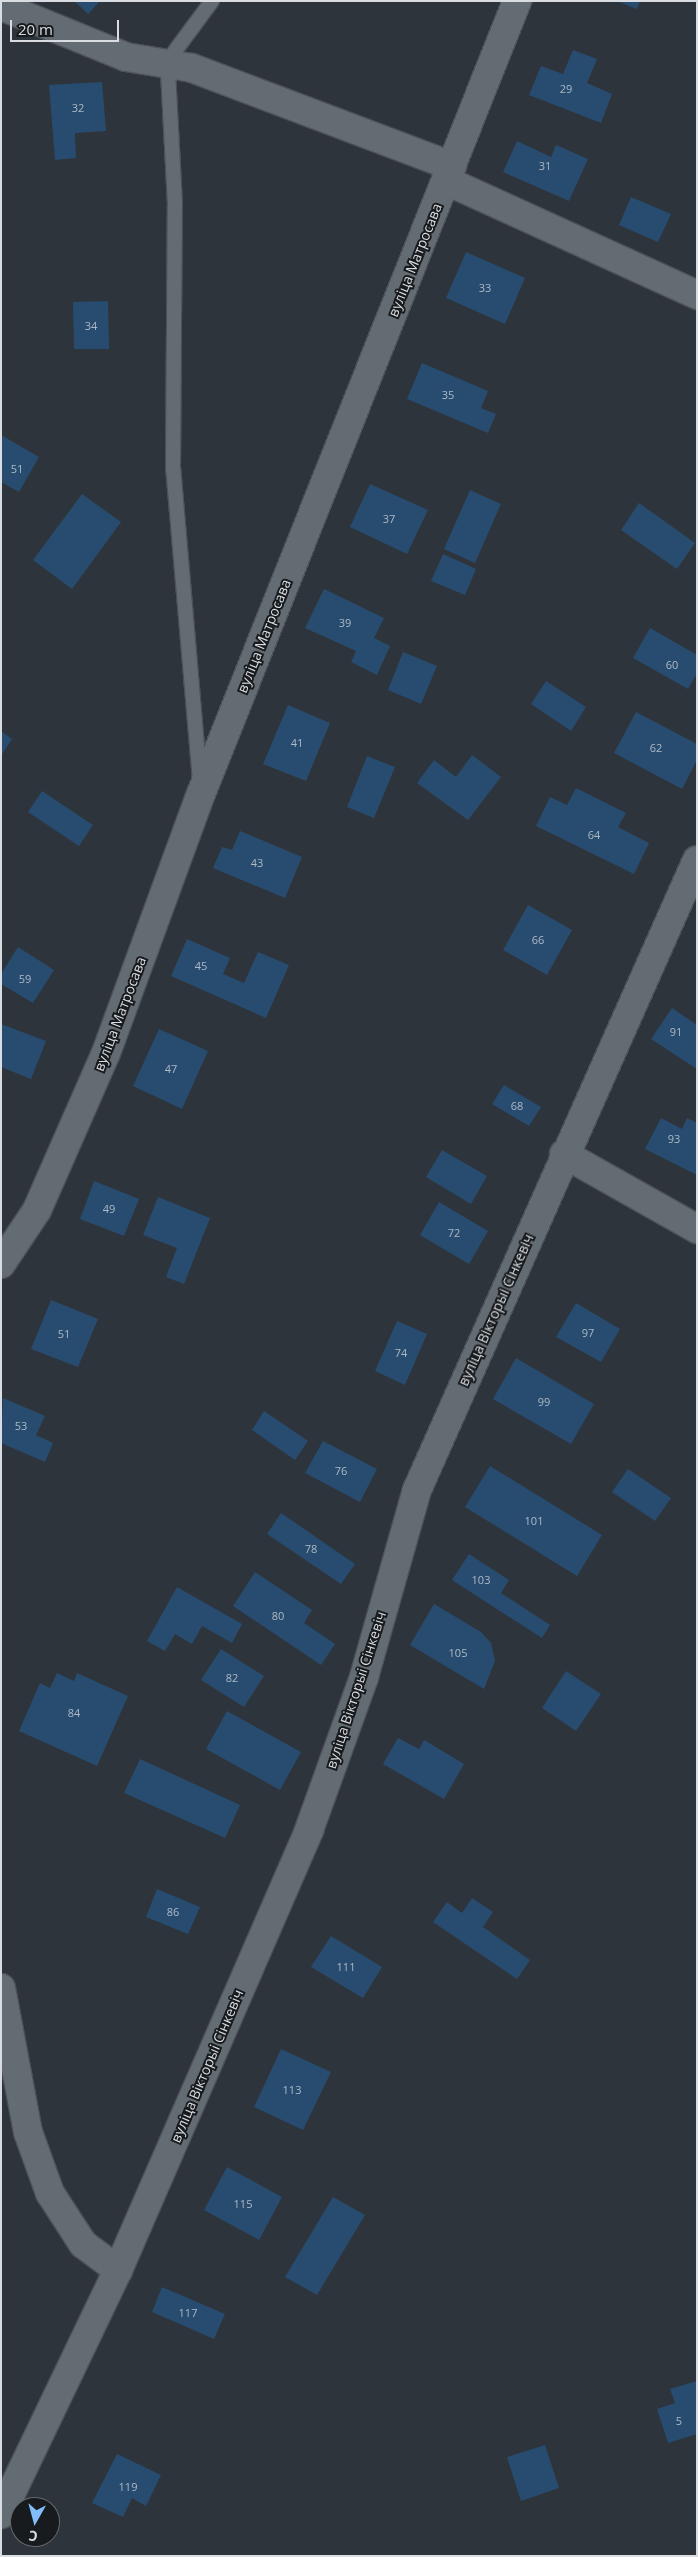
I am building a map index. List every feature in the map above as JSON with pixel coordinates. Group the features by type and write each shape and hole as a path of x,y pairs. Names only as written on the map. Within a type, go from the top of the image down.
{"street":[{"name":"вуліца Матросава","path":"1,1264 37,1210 106,1053 201,794 517,1"},
{"path":"1,6 126,57 169,62 449,173 697,295"},
{"name":"вуліца Вікторыі Сінкевіч","path":"1,2514 118,2270 309,1830 364,1677 417,1490 564,1154 697,860"},
{"path":"564,1154 697,1229"},
{"path":"1,1988 28,2132 50,2193 83,2244 118,2270"}],"lane":[{"path":"201,794 174,469 175,204 169,62 212,1"}],"building":[{"path":"74,1 100,1 88,14"},
{"path":"617,1 640,1 637,9"},
{"path":"573,50 597,59 587,83 612,94 601,123 529,95 541,66 563,74"},
{"path":"102,82 106,131 75,133 76,158 55,160 49,85"},
{"path":"517,141 551,157 556,145 588,159 569,201 503,172"},
{"path":"631,197 671,214 658,242 619,225"},
{"path":"466,252 525,278 505,324 446,298"},
{"path":"108,301 109,349 74,349 73,302"},
{"path":"422,363 488,391 481,408 496,414 488,433 407,399"},
{"path":"1,435 39,457 19,492 1,482"},
{"path":"370,484 428,510 407,554 350,527"},
{"path":"470,490 501,504 475,563 444,549"},
{"path":"82,494 121,522 72,589 33,560"},
{"path":"639,503 695,543 677,569 621,530"},
{"path":"443,554 476,569 465,595 431,581"},
{"path":"324,589 384,618 374,638 390,646 377,675 351,662 356,651 305,628"},
{"path":"650,628 697,655 697,673 688,689 633,658"},
{"path":"403,652 437,666 421,704 388,690"},
{"path":"546,681 586,707 571,731 531,704"},
{"path":"288,705 330,723 306,781 263,764"},
{"path":"636,712 697,744 697,760 682,789 614,753"},
{"path":"1,731 12,739 1,756"},
{"path":"472,755 501,777 468,820 417,783 434,760 456,777"},
{"path":"367,756 395,767 374,818 347,807"},
{"path":"576,788 626,813 618,827 649,843 634,874 536,826 550,797 567,805"},
{"path":"42,791 93,825 79,846 28,812"},
{"path":"240,831 302,857 285,898 213,868 222,847 232,850"},
{"path":"528,905 572,930 547,975 503,950"},
{"path":"187,939 230,958 223,974 244,983 258,952 289,965 266,1018 171,976"},
{"path":"18,947 54,970 33,1003 1,984 1,974"},
{"path":"672,1008 697,1025 697,1069 651,1039"},
{"path":"1,1024 46,1041 31,1079 1,1067"},
{"path":"159,1029 208,1051 182,1109 133,1086"},
{"path":"504,1085 541,1107 529,1126 492,1104"},
{"path":"661,1118 682,1129 687,1118 697,1123 697,1175 645,1149"},
{"path":"442,1150 487,1176 471,1204 426,1177"},
{"path":"94,1181 139,1199 124,1236 80,1219"},
{"path":"158,1197 210,1218 184,1284 166,1277 177,1248 143,1235"},
{"path":"439,1202 488,1231 469,1264 420,1235"},
{"path":"51,1300 98,1319 78,1367 31,1349"},
{"path":"576,1303 620,1329 601,1362 556,1337"},
{"path":"397,1321 427,1334 405,1385 375,1371"},
{"path":"516,1358 594,1404 571,1444 493,1399"},
{"path":"3,1398 45,1416 36,1435 53,1443 45,1462 1,1443"},
{"path":"264,1411 308,1441 295,1460 252,1430"},
{"path":"323,1441 377,1469 360,1502 305,1473"},
{"path":"490,1466 602,1535 577,1576 465,1507"},
{"path":"628,1469 671,1498 655,1521 612,1492"},
{"path":"281,1513 355,1564 341,1584 267,1534"},
{"path":"469,1554 509,1580 501,1593 550,1625 542,1638 452,1580"},
{"path":"255,1572 312,1610 304,1623 335,1644 321,1665 233,1606"},
{"path":"177,1587 242,1624 232,1643 202,1626 192,1644 175,1634 165,1651 147,1641"},
{"path":"434,1604 481,1632 491,1643 495,1661 484,1689 410,1645"},
{"path":"221,1649 264,1676 244,1707 201,1680"},
{"path":"566,1671 601,1694 576,1731 542,1708"},
{"path":"57,1673 74,1681 77,1673 128,1696 97,1766 19,1731 40,1683 50,1688"},
{"path":"227,1711 301,1752 280,1790 206,1749"},
{"path":"398,1738 419,1749 424,1740 464,1764 444,1799 383,1764"},
{"path":"140,1759 240,1805 225,1838 124,1793"},
{"path":"157,1889 200,1907 188,1934 146,1917"},
{"path":"472,1898 493,1912 483,1927 530,1960 517,1979 433,1922 447,1902 462,1913"},
{"path":"331,1936 382,1967 363,1998 311,1967"},
{"path":"281,2049 331,2072 303,2130 254,2107"},
{"path":"227,2167 282,2197 259,2240 204,2210"},
{"path":"333,2197 365,2215 317,2295 285,2277"},
{"path":"162,2287 225,2314 214,2339 152,2312"},
{"path":"697,2381 697,2434 668,2443 657,2409 675,2403 670,2389"},
{"path":"545,2445 559,2488 521,2501 507,2457"},
{"path":"117,2454 161,2475 146,2506 132,2498 123,2517 92,2503"}]}
